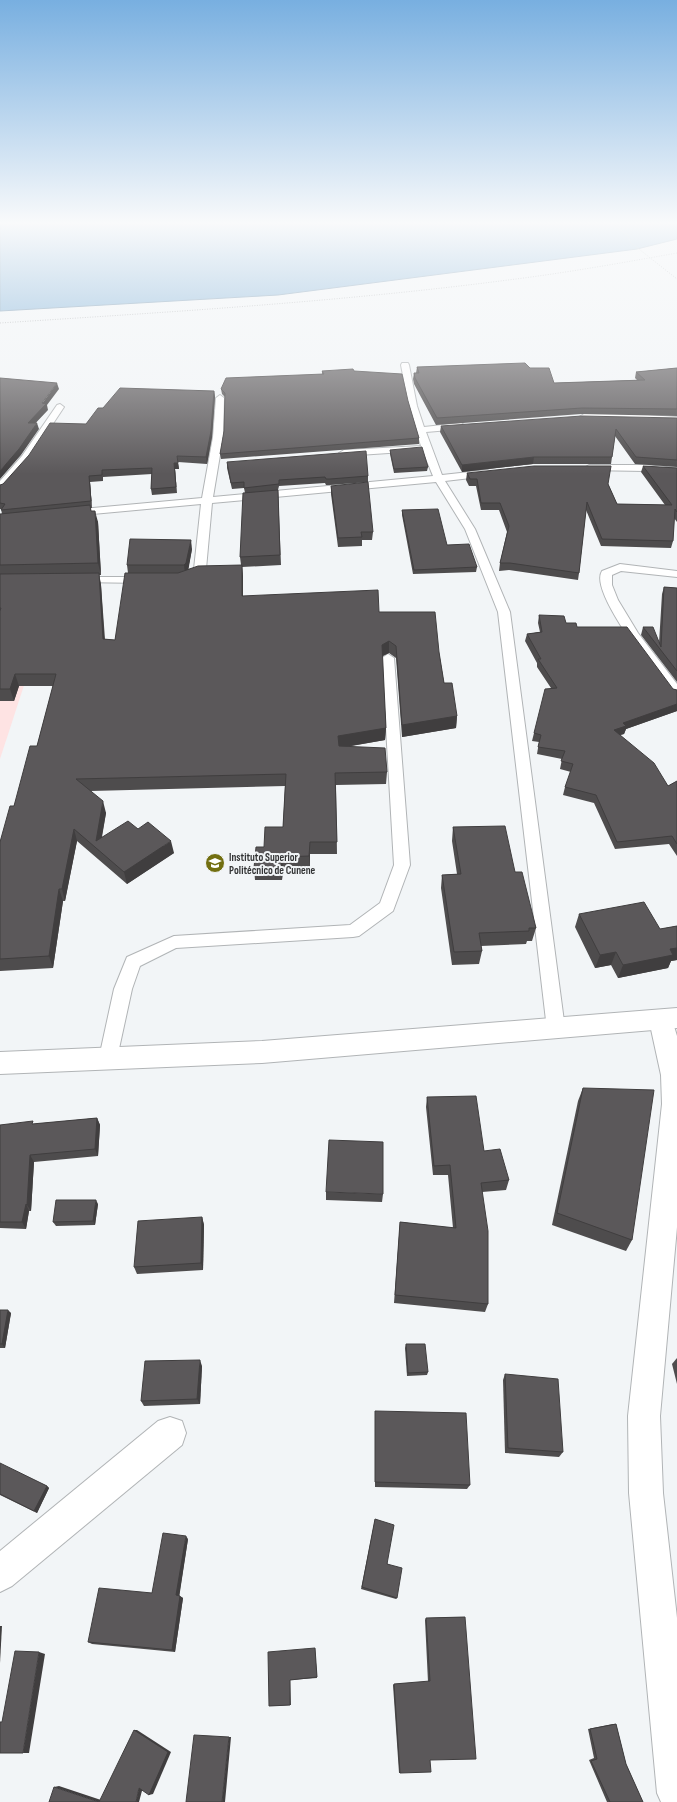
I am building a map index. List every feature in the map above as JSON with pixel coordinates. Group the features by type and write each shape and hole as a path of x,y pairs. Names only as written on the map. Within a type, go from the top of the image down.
{"street":[{"path":"0,1063 262,1052 669,1019 675,1104 644,1416 646,1494 677,1793"},
{"path":"0,1574 170,1433"}],"lane":[{"path":"405,365 413,406 426,447 439,479 470,529 504,612 556,1029"},
{"path":"173,580 190,578 200,569 207,500 219,464 220,398"},
{"path":"0,488 26,458 60,407"},
{"path":"577,417 619,416 677,420"},
{"path":"421,430 470,425"},
{"path":"331,454 426,447"},
{"path":"576,468 645,468 677,471"},
{"path":"61,514 501,472"},
{"path":"677,574 620,567 606,573 605,578 607,591 635,639 677,693"},
{"path":"65,581 157,580"},
{"path":"108,1058 123,989 134,962 174,942 353,930 387,907 402,865 388,658"}],"path":[{"path":"0,323 237,306"}],"shaded area":[{"path":"0,624 44,624 0,759"}],"water":[{"path":"0,306 85,306 0,311"}],"building":[{"path":"525,363 530,368 549,368 554,383 645,380 636,372 677,368 677,409 582,408 437,418 415,378 414,373 419,373 417,367"},
{"path":"353,369 354,371 402,374 419,438 220,454 224,431 225,393 221,389 226,378 324,374 322,371"},
{"path":"0,378 57,383 42,403 46,404 28,423 37,423 19,449 0,471"},
{"path":"120,388 214,391 211,431 206,457 177,456 178,463 174,463 176,487 151,489 152,468 102,470 102,475 89,476 91,501 1,510 5,504 0,503 0,485 3,484 29,455 50,423 86,424 98,408 103,408"},
{"path":"582,416 677,418 677,460 636,457 616,429 612,457 534,457 462,465 441,426"},
{"path":"422,447 428,467 394,469 390,450"},
{"path":"366,451 368,476 330,479 326,479 325,477 279,480 279,484 244,488 244,482 231,483 227,462"},
{"path":"534,466 611,466 608,484 617,504 672,505 643,466 677,468 677,512 675,509 673,541 602,539 587,502 579,573 510,563 500,563 509,526 500,503 481,503 477,479 470,479 467,473"},
{"path":"368,482 373,532 361,532 362,537 338,538 331,486"},
{"path":"278,490 280,555 240,557 243,493"},
{"path":"90,505 91,511 95,511 98,563 0,565 0,514"},
{"path":"438,509 447,545 469,544 477,567 414,570 402,510"},
{"path":"130,539 191,540 186,563 184,565 127,565"},
{"path":"242,565 242,596 378,590 379,612 435,612 444,683 452,683 457,716 402,725 396,646 389,641 382,645 386,728 338,736 339,746 385,748 387,772 335,773 337,842 310,842 309,856 282,857 281,868 254,868 256,847 264,847 265,827 283,827 286,774 76,779 103,801 96,841 128,821 138,829 148,822 171,841 124,872 74,829 62,889 59,889 49,956 0,959 0,842 10,806 14,806 30,746 37,746 56,674 15,674 10,689 0,689 0,574 99,573 103,639 115,640 125,573 178,573 198,566"},
{"path":"664,587 677,588 677,671 643,627 653,627 661,647"},
{"path":"539,615 564,616 566,623 576,623 577,627 627,627 673,689 677,690 677,704 623,723 626,726 614,730 654,763 668,786 677,781 677,844 672,836 617,842 596,795 565,787 573,764 561,761 565,751 538,747 541,735 534,733 545,689 557,688 538,659 541,659 527,634 542,632"},
{"path":"505,826 515,872 522,872 536,928 529,928 529,931 479,933 482,951 454,952 442,875 461,874 453,827"},
{"path":"644,902 660,929 677,926 677,948 670,949 673,955 623,965 616,952 600,955 579,914"},
{"path":"583,1088 654,1090 632,1240 557,1213"},
{"path":"476,1096 484,1151 500,1149 509,1180 481,1183 488,1231 488,1304 395,1295 400,1222 456,1228 450,1165 434,1166 427,1097"},
{"path":"97,1118 95,1149 30,1155 27,1205 26,1204 22,1222 0,1222 0,1125 33,1121 32,1124"},
{"path":"329,1140 383,1142 383,1194 326,1192"},
{"path":"56,1200 96,1200 93,1221 53,1222"},
{"path":"202,1217 201,1263 134,1267 138,1221"},
{"path":"0,1310 8,1310 2,1344 0,1344"},
{"path":"406,1344 425,1344 428,1372 408,1373"},
{"path":"200,1360 197,1399 141,1401 145,1361"},
{"path":"505,1374 558,1379 563,1452 508,1448"},
{"path":"375,1411 466,1413 470,1485 375,1482"},
{"path":"0,1463 47,1486 34,1511 0,1494"},
{"path":"375,1519 394,1525 387,1564 402,1568 397,1598 362,1587"},
{"path":"163,1533 186,1536 176,1595 180,1596 172,1650 88,1642 99,1588 152,1593"},
{"path":"465,1617 476,1759 430,1760 431,1772 400,1773 394,1684 430,1681 426,1618"},
{"path":"315,1648 317,1677 290,1680 290,1705 269,1706 268,1652"},
{"path":"15,1651 39,1652 23,1753 0,1753 0,1722 2,1722"},
{"path":"616,1724 626,1764 643,1802 610,1802 591,1761 597,1759 590,1729"},
{"path":"134,1730 168,1752 149,1795 139,1788 136,1802 99,1802"},
{"path":"194,1735 229,1737 222,1802 186,1802"},
{"path":"54,1787 99,1802 49,1802"}],"place":[{"name":"Instituto Superior Politécnico de Cunene","path":"215,863"}]}
